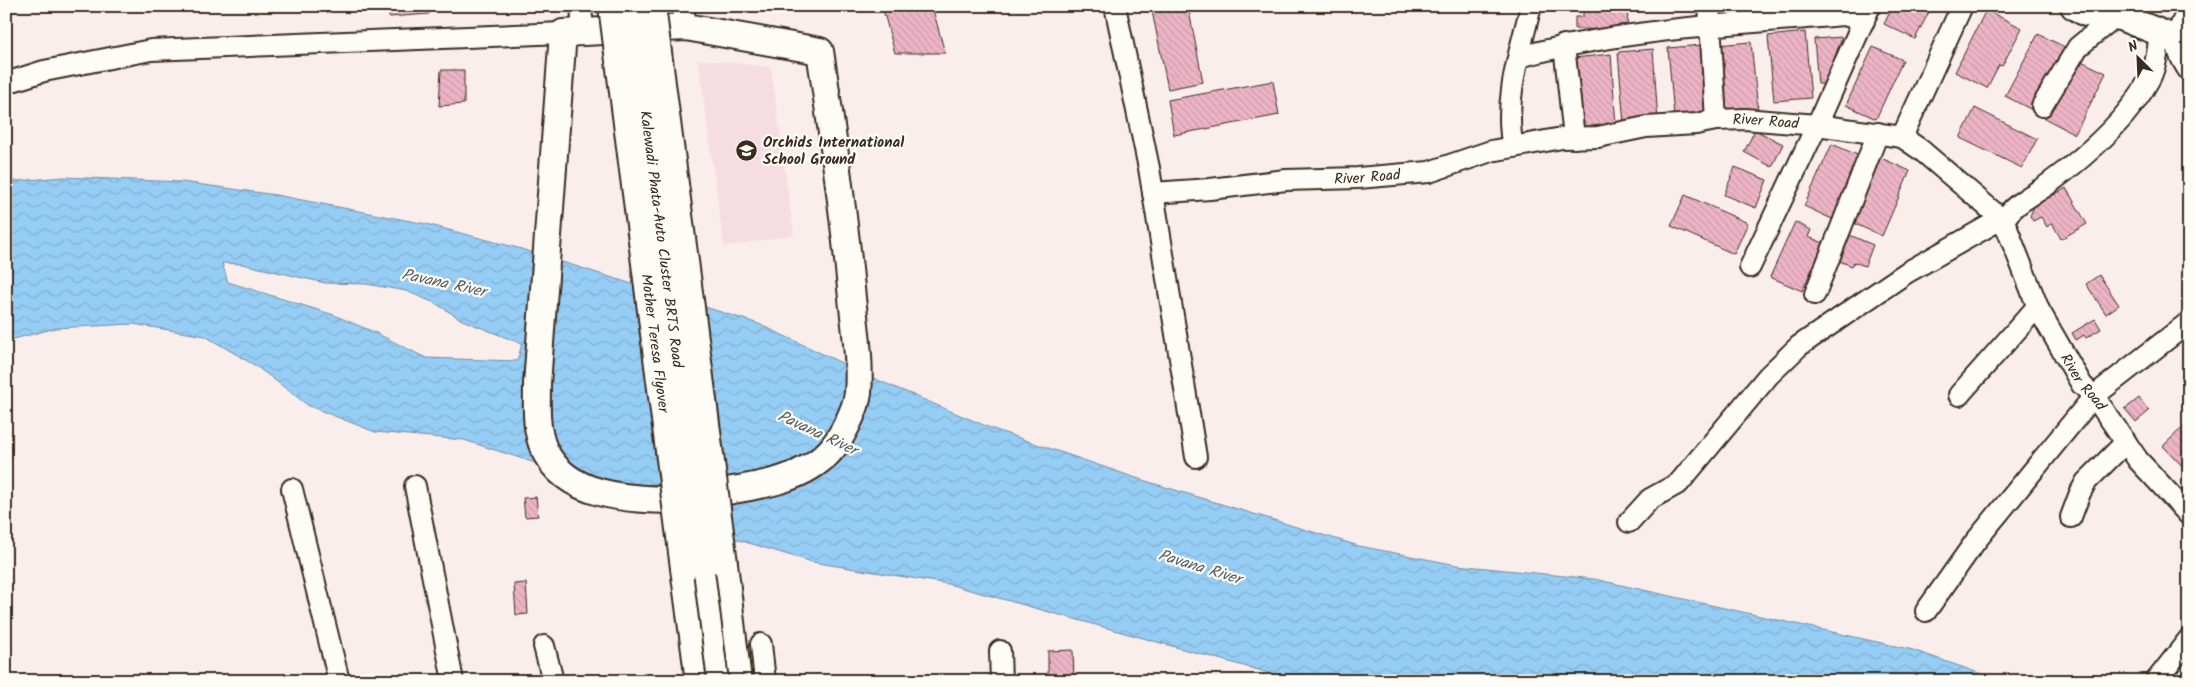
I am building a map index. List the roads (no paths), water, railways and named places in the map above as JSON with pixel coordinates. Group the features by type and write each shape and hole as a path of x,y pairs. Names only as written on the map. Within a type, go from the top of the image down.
{"main road":[{"name":"Mother Teresa Flyover","path":"612,6 699,681"},
{"path":"652,6 738,681"},
{"path":"2074,6 2086,12 2108,11 2175,39"},
{"path":"676,500 631,499 581,486 561,472 544,449 538,424 537,384 555,138 576,23 684,17 820,51 841,190 856,340 858,395 848,424 830,451 804,472 764,485 715,493"}],"street":[{"name":"Kalewadi Phata-Auto Cluster BRTS Road","path":"632,6 718,681"},
{"path":"1115,6 1153,193 1196,457"},
{"path":"1513,147 1511,137 1511,99 1531,6"},
{"path":"1709,6 1716,120"},
{"path":"1902,137 1962,6"},
{"path":"1629,522 1650,499 1680,483 1768,376 1799,346 1906,273 2002,220 2061,174 2124,117 2151,76 2157,56 2175,39 2189,7"},
{"path":"2042,106 2078,47 2108,11"},
{"path":"1519,57 1564,45 1711,26 1867,14 1750,267"},
{"path":"6,83 44,71 151,50 576,23"},
{"path":"2175,39 2179,57 2189,71"},
{"path":"1564,45 1574,138"},
{"name":"River Road","path":"1153,193 1210,189 1286,180 1358,178 1429,172 1490,151 1574,138 1598,137 1646,127 1696,124 1716,120 1745,119 1817,125 1902,137 1921,150 2002,220 2037,307 2082,385 2094,396 2138,460 2189,515"},
{"path":"1815,294 1878,133"},
{"path":"1959,394 2037,307"},
{"path":"1926,611 1975,542 2094,396 2189,322"},
{"path":"2072,517 2086,482 2126,442"},
{"path":"415,486 453,681"},
{"path":"292,489 339,681"},
{"path":"2156,681 2189,639"},
{"path":"761,644 765,681"},
{"path":"544,646 553,681"},
{"path":"1000,651 1001,681"}],"water":[{"name":"Pavana River","path":"63,177 182,182 276,195 426,224 518,248 759,324 880,381 993,429 1139,479 1359,546 1457,565 1594,579 1913,650 2002,681 1298,681 948,584 812,562 682,523 548,467 464,440 375,432 309,406 256,366 205,336 133,324 56,328 6,341 6,182","holes":["222,263 242,264 325,283 366,284 406,291 435,303 462,320 522,344 517,361 426,358 334,315 228,282"]}],"place":[{"name":"Orchids International School Ground","path":"747,151"}]}
